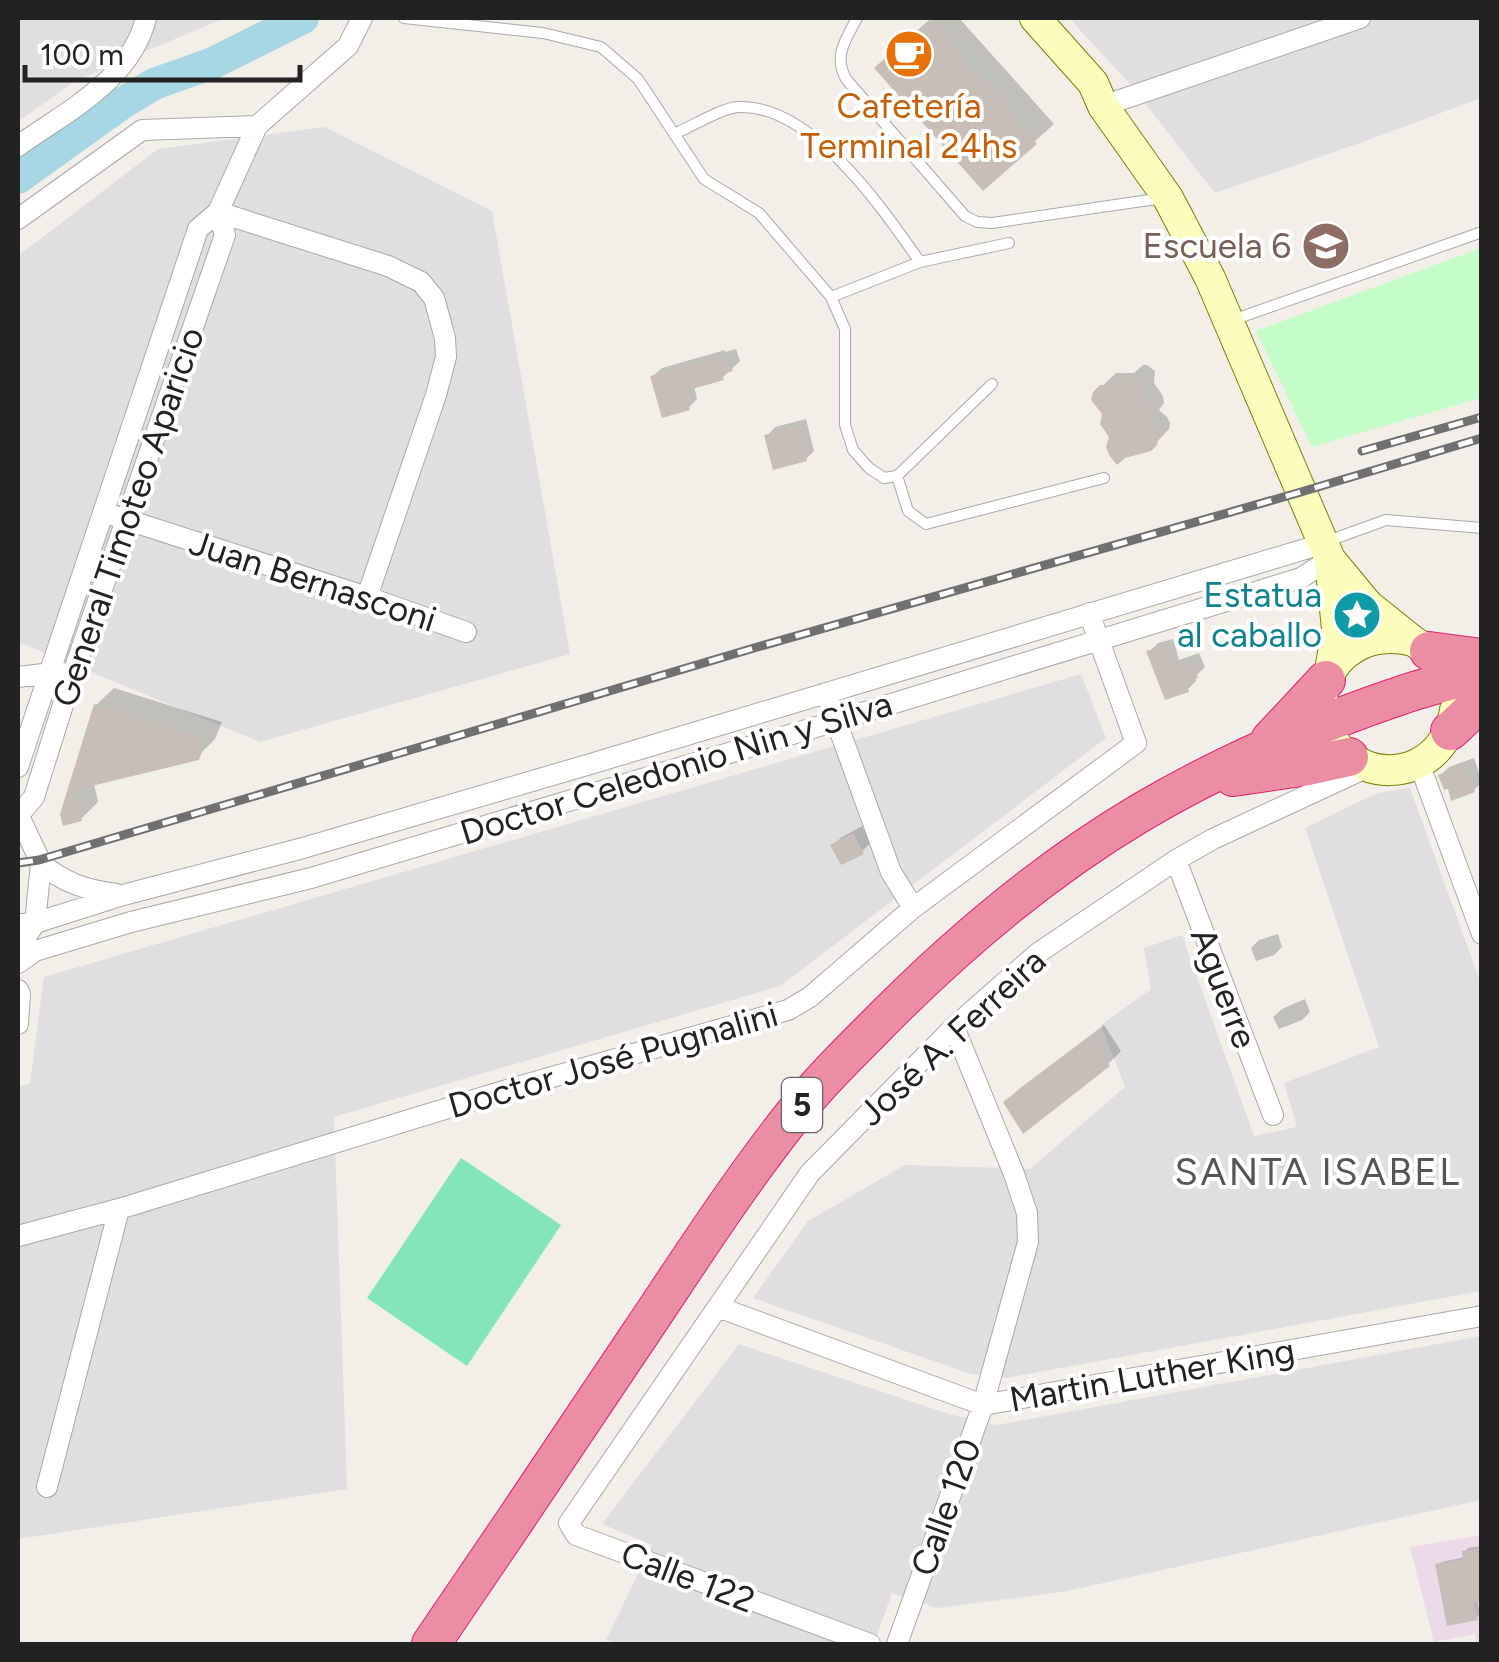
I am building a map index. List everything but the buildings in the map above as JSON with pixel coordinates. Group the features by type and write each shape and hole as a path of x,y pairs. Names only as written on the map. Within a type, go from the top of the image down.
{"highway":[{"path":"1450,732 1451,669 1482,658"},
{"name":"5","path":"431,1644 765,1152 808,1098 895,1006 952,952 1020,897 1142,812 1259,752 1403,694 1451,669"},
{"path":"1259,752 1328,676"},
{"path":"1196,784 1359,762"}],"street":[{"path":"18,146 111,80 131,56 146,18"},
{"name":"General Timoteo Aparicio","path":"18,767 198,229 218,212 258,126 348,46 362,18"},
{"path":"1013,18 1080,96 1102,106 1360,18"},
{"path":"1035,18 1093,83 1102,106 1168,198 1210,278 1326,551 1368,606 1451,669"},
{"path":"18,219 142,130 258,126"},
{"path":"218,212 388,266 421,282 434,298 446,338 446,357 367,597"},
{"name":"General Timoteo Aparicio","path":"18,815 34,797 74,670 225,236 218,212"},
{"name":"Juan Bernasconi","path":"103,513 466,632"},
{"path":"1326,551 1337,628 1322,694 1325,724 1334,742 1359,762 1385,770 1403,769 1437,750 1450,732"},
{"name":"Doctor Celedonio Nin y Silva","path":"26,923 588,765 1088,613 1326,551"},
{"name":"Doctor Celedonio Nin y Silva","path":"18,964 35,951 131,922 310,878 1300,578 1326,551"},
{"path":"1088,613 1098,640"},
{"path":"1328,676 1352,648 1382,637 1397,638 1451,669"},
{"name":"Doctor José Pugnalini","path":"18,1236 788,1010 810,996 913,908 1136,743 1098,640"},
{"path":"18,676 74,670"},
{"path":"826,693 891,872 913,908"},
{"name":"José A. Ferreira","path":"569,1522 810,1173 954,1026 1038,953 1176,860 1359,762"},
{"path":"1419,763 1482,934"},
{"path":"588,765 596,793"},
{"path":"18,815 41,864 55,875 88,890 122,895"},
{"path":"303,848 310,878"},
{"name":"Aguerre","path":"1176,860 1273,1115"},
{"path":"18,949 41,864"},
{"path":"18,990 18,1024"},
{"name":"Calle 120","path":"897,1644 982,1405 1028,1242 1027,1213 1014,1174 954,1026"},
{"path":"47,1487 120,1209"},
{"name":"Martin Luther King","path":"718,1306 982,1405 1482,1316"},
{"name":"Calle 122","path":"569,1522 576,1534 870,1644"}],"lane":[{"path":"404,18 543,32 600,47 638,79 704,179 758,214 830,297 846,329 845,425 853,450 868,468 884,478 897,476 992,384"},
{"path":"857,18 840,53 839,66 846,79 965,216 992,223 1168,198"},
{"path":"674,134 734,107 760,109 787,119 821,143 862,185 920,262"},
{"path":"1229,321 1482,232"},
{"path":"830,297 920,262 1009,243"},
{"path":"897,476 908,511 926,524 1104,478"},
{"path":"1326,551 1386,520 1482,528"}],"shaded area":[{"path":"18,18 225,18 75,81 18,121"},
{"path":"1069,18 1481,18 1481,98 1215,193 1130,84"},
{"path":"325,127 492,211 570,654 260,742 18,642 18,256 158,149"},
{"path":"1081,674 1106,738 780,986 334,1117 347,1489 18,1539 18,1087 30,1083 44,977"},
{"path":"1410,788 1481,984 1481,1291 1007,1378 971,1374 753,1298 808,1221 905,1165 1030,1169 1125,1087 1101,1025 1151,989 1144,948 1182,935 1254,1136 1297,1127 1284,1083 1379,1047 1305,828 1377,793"},
{"path":"1481,1336 1481,1500 1062,1592 937,1608 892,1593 874,1644 619,1644 606,1640 652,1545 602,1524 739,1344 949,1414 997,1425"},
{"path":"1481,1535 1481,1644 1477,1644 1475,1634 1434,1642 1410,1547"}],"green space":[{"path":"1481,248 1481,398 1312,447 1256,331"},
{"path":"461,1158 561,1225 467,1366 367,1298"}],"waterway":[{"path":"18,178 154,84 213,63 303,18"}],"railway":[{"path":"1362,451 1482,417"},
{"path":"18,863 1482,438"}],"place":[{"name":"Cafetería Terminal 24hs","path":"909,54"},
{"name":"Escuela 6","path":"1326,246"},
{"name":"Estatua al caballo","path":"1357,615"}],"district":[{"name":"SANTA ISABEL","path":"1318,1172"}]}
